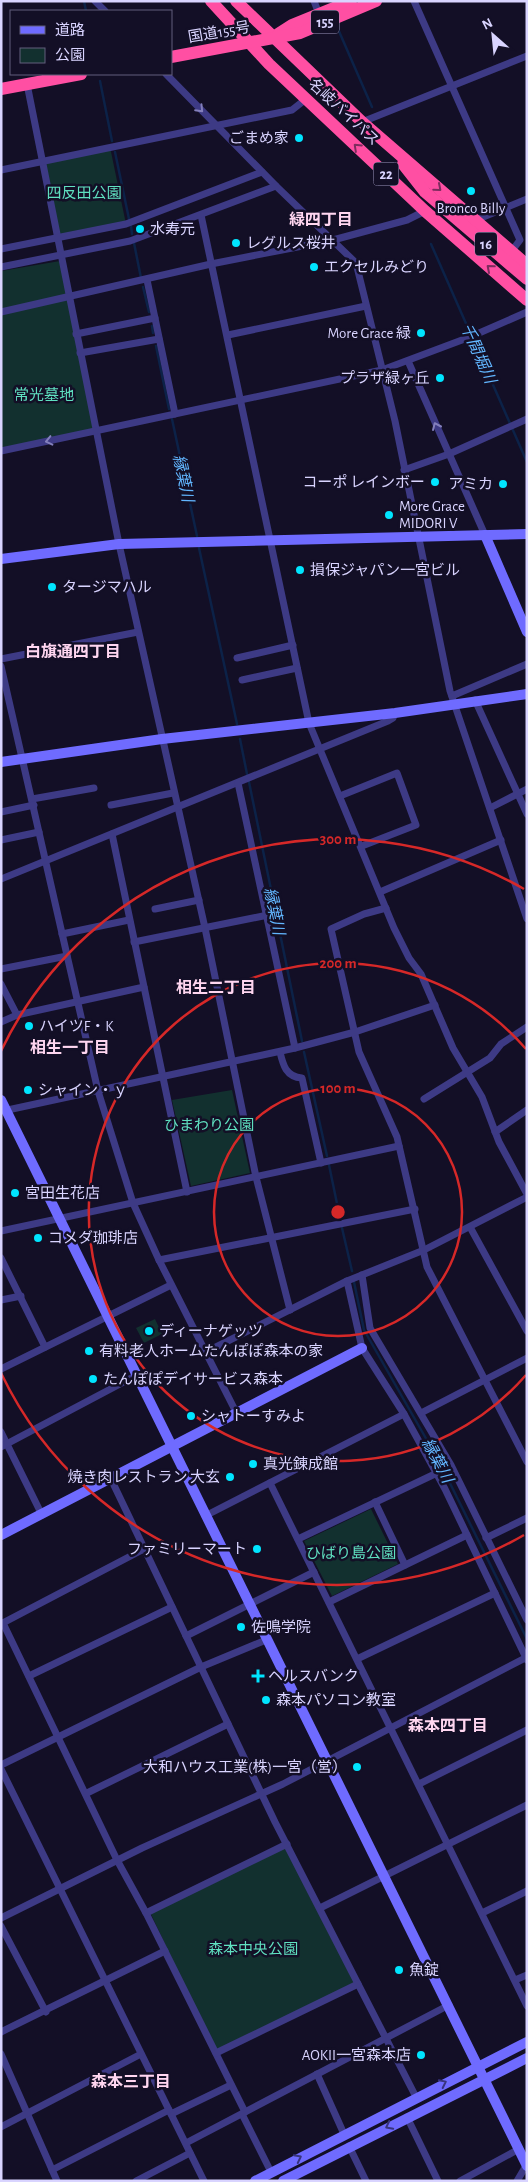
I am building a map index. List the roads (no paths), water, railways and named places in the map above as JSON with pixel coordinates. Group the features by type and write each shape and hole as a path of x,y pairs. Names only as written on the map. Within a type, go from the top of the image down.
{"highway":[{"name":"22","path":"202,1 215,5"},
{"name":"名岐バイパス","path":"236,1 272,38 362,122 527,265"},
{"name":"国道155号","path":"272,38 292,25 351,1"},
{"name":"国道155号","path":"172,57 300,33 376,1"},
{"name":"名岐バイパス","path":"215,5 249,43 424,211 527,300"},
{"path":"1,89 76,75"},
{"name":"16","path":"395,151 412,178 446,210 527,279"}],"street":[{"path":"95,1 104,10"},
{"path":"314,1 320,14"},
{"path":"414,1 520,240 512,252"},
{"path":"362,122 527,56"},
{"path":"167,75 276,186 356,263 419,536 453,700 527,919"},
{"path":"27,84 118,544 173,793 199,900 256,1177 290,1310"},
{"path":"1,170 292,110 306,99"},
{"path":"1,250 126,224 262,172"},
{"path":"1,267 130,241 276,186"},
{"path":"476,220 527,199"},
{"path":"1,312 211,264 333,240 407,220 424,211"},
{"path":"201,215 272,541 309,723 318,750 362,846 386,908 409,958 421,974 454,1048 482,1097 495,1132 527,1196 424,1250 347,1281 206,1352"},
{"path":"147,280 175,414"},
{"path":"228,335 366,306"},
{"path":"1,451 382,370 473,336 527,312"},
{"path":"76,334 155,318"},
{"path":"80,353 159,339"},
{"path":"408,361 527,632"},
{"path":"404,470 449,454 527,419"},
{"path":"1,559 118,544 527,534"},
{"path":"1,659 138,632"},
{"path":"237,658 293,645"},
{"path":"453,700 527,664"},
{"path":"1,666 3,682 33,802 98,1092 133,1203 171,1285 237,1414"},
{"path":"242,680 297,668"},
{"path":"1,762 162,739 395,713 453,700 475,700 527,694"},
{"path":"475,700 527,814"},
{"path":"1,879 388,721 393,718 395,713"},
{"path":"340,796 397,773 416,825 362,846"},
{"path":"238,783 268,915 295,1048"},
{"path":"1,812 33,802 94,788"},
{"path":"490,808 527,789"},
{"path":"111,805 173,793"},
{"path":"1,840 39,832"},
{"path":"112,834 187,1192"},
{"path":"380,892 501,840"},
{"path":"155,909 199,900"},
{"path":"386,908 364,914 331,929 355,1032 364,1065 389,1118 399,1146 427,1266 527,1462"},
{"path":"134,942 268,915"},
{"path":"62,934 129,920"},
{"path":"1,969 66,956"},
{"path":"1,984 17,1014"},
{"path":"1,1022 17,1014 144,987"},
{"path":"435,1005 355,1032 280,1052 98,1092 3,1107 108,1315 266,1640 386,1876 519,2149 526,2165 516,2181"},
{"path":"424,1098 490,1058 501,1044 527,1028"},
{"path":"280,1052 287,1071 292,1076 302,1078 321,1163"},
{"path":"495,1132 527,1110"},
{"path":"1,1231 399,1146"},
{"path":"159,1260 415,1209"},
{"path":"470,1227 527,1331"},
{"path":"1,1258 45,1347"},
{"path":"362,1275 370,1328 450,1465 527,1620"},
{"path":"1,1918 117,1860 261,1792 283,1784 526,1659 437,1473 404,1414 362,1348 347,1281"},
{"path":"1,1369 171,1285"},
{"path":"1,1300 21,1296"},
{"path":"1,1535 362,1348"},
{"path":"421,1413 527,1358"},
{"path":"4,1445 137,1375"},
{"path":"205,1516 404,1414"},
{"path":"1,1432 4,1445 42,1515"},
{"path":"298,1540 437,1473"},
{"path":"111,1479 261,1792 416,2096"},
{"path":"270,1483 527,2006"},
{"path":"375,1502 405,1565"},
{"path":"486,1538 527,1518"},
{"path":"329,1602 468,1535"},
{"path":"144,1549 2,1624 87,1793 117,1860 146,1913 216,2053 271,2172"},
{"path":"186,1636 314,1572"},
{"path":"357,1659 496,1593"},
{"path":"29,1676 172,1607"},
{"path":"1,1765 201,1667 266,1640"},
{"path":"87,1793 228,1724"},
{"path":"419,1784 527,1730"},
{"path":"1,1769 204,2181"},
{"path":"320,1908 527,1805"},
{"path":"146,1913 287,1844"},
{"path":"482,1913 527,1891"},
{"path":"1,1926 46,2012"},
{"path":"1,2032 46,2012 165,1951"},
{"path":"515,1980 527,1974"},
{"path":"216,2053 358,1984"},
{"path":"186,2143 449,2005"},
{"path":"255,2181 416,2096 527,2042"},
{"path":"1,2054 57,2181"},
{"path":"1,2127 141,2054"},
{"path":"289,2179 349,2146 527,2058"},
{"path":"317,2074 344,2134"},
{"path":"52,2170 170,2112 231,2085"},
{"path":"407,2117 438,2181"},
{"path":"349,2146 366,2181"},
{"path":"460,2181 519,2149"},
{"path":"136,2181 190,2153"}],"waterway":[{"name":"縁葉川","path":"84,1 86,10"},
{"name":"千間堀川","path":"338,29 372,107"},
{"name":"縁葉川","path":"100,81 112,141"},
{"name":"縁葉川","path":"115,152 129,219"},
{"name":"縁葉川","path":"131,226 132,234"},
{"name":"縁葉川","path":"134,243 141,278"},
{"name":"千間堀川","path":"431,244 527,462"},
{"name":"縁葉川","path":"143,287 149,312"},
{"name":"縁葉川","path":"152,326 153,333"},
{"name":"縁葉川","path":"156,346 169,409"},
{"name":"縁葉川","path":"172,419 197,536"},
{"name":"縁葉川","path":"199,548 237,724"},
{"name":"縁葉川","path":"240,739 247,774"},
{"name":"縁葉川","path":"249,782 302,1041"},
{"name":"縁葉川","path":"304,1052 327,1156"},
{"name":"縁葉川","path":"329,1165 340,1218"},
{"name":"縁葉川","path":"342,1228 352,1271"},
{"name":"縁葉川","path":"354,1282 364,1330 440,1463 527,1639"}],"place":[{"name":"ごまめ家","path":"299,138"},
{"name":"Bronco Billy","path":"471,191"},
{"name":"水寿元","path":"140,229"},
{"name":"レグルス桜井","path":"236,243"},
{"name":"エクセルみどり","path":"314,267"},
{"name":"More Grace 緑","path":"421,333"},
{"name":"プラザ緑ヶ丘","path":"440,378"},
{"name":"コーポ レインボー","path":"435,482"},
{"name":"アミカ","path":"503,484"},
{"name":"More Grace MIDORI V","path":"389,515"},
{"name":"損保ジャパン一宮ビル","path":"300,570"},
{"name":"タージマハル","path":"52,587"},
{"name":"ハイツF・K","path":"29,1026"},
{"name":"シャイン・ｙ","path":"28,1090"},
{"name":"宮田生花店","path":"15,1193"},
{"name":"コメダ珈琲店","path":"38,1238"},
{"name":"ディーナゲッツ","path":"149,1331"},
{"name":"有料老人ホームたんぽぽ森本の家","path":"89,1351"},
{"name":"たんぽぽデイサービス森本","path":"93,1379"},
{"name":"シャトーすみよ","path":"191,1416"},
{"name":"真光錬成館","path":"253,1464"},
{"name":"焼き肉レストラン 大玄","path":"230,1477"},
{"name":"ファミリーマート","path":"257,1549"},
{"name":"佐鳴学院","path":"241,1627"},
{"name":"ヘルスバンク","path":"258,1676"},
{"name":"森本パソコン教室","path":"266,1700"},
{"name":"大和ハウス工業(株)一宮（営）","path":"357,1767"},
{"name":"魚錠","path":"399,1970"},
{"name":"AOKII一宮森本店","path":"421,2055"}],"district":[{"name":"緑四丁目","path":"321,219"},
{"name":"白旗通四丁目","path":"73,651"},
{"name":"相生二丁目","path":"216,987"},
{"name":"相生一丁目","path":"70,1047"},
{"name":"森本四丁目","path":"448,1725"},
{"name":"森本三丁目","path":"131,2081"}],"park label":[{"name":"四反田公園","path":"84,193"},
{"name":"常光墓地","path":"44,395"},
{"name":"ひまわり公園","path":"209,1125"},
{"name":"ひばり島公園","path":"351,1553"},
{"name":"森本中央公園","path":"253,1949"}]}
